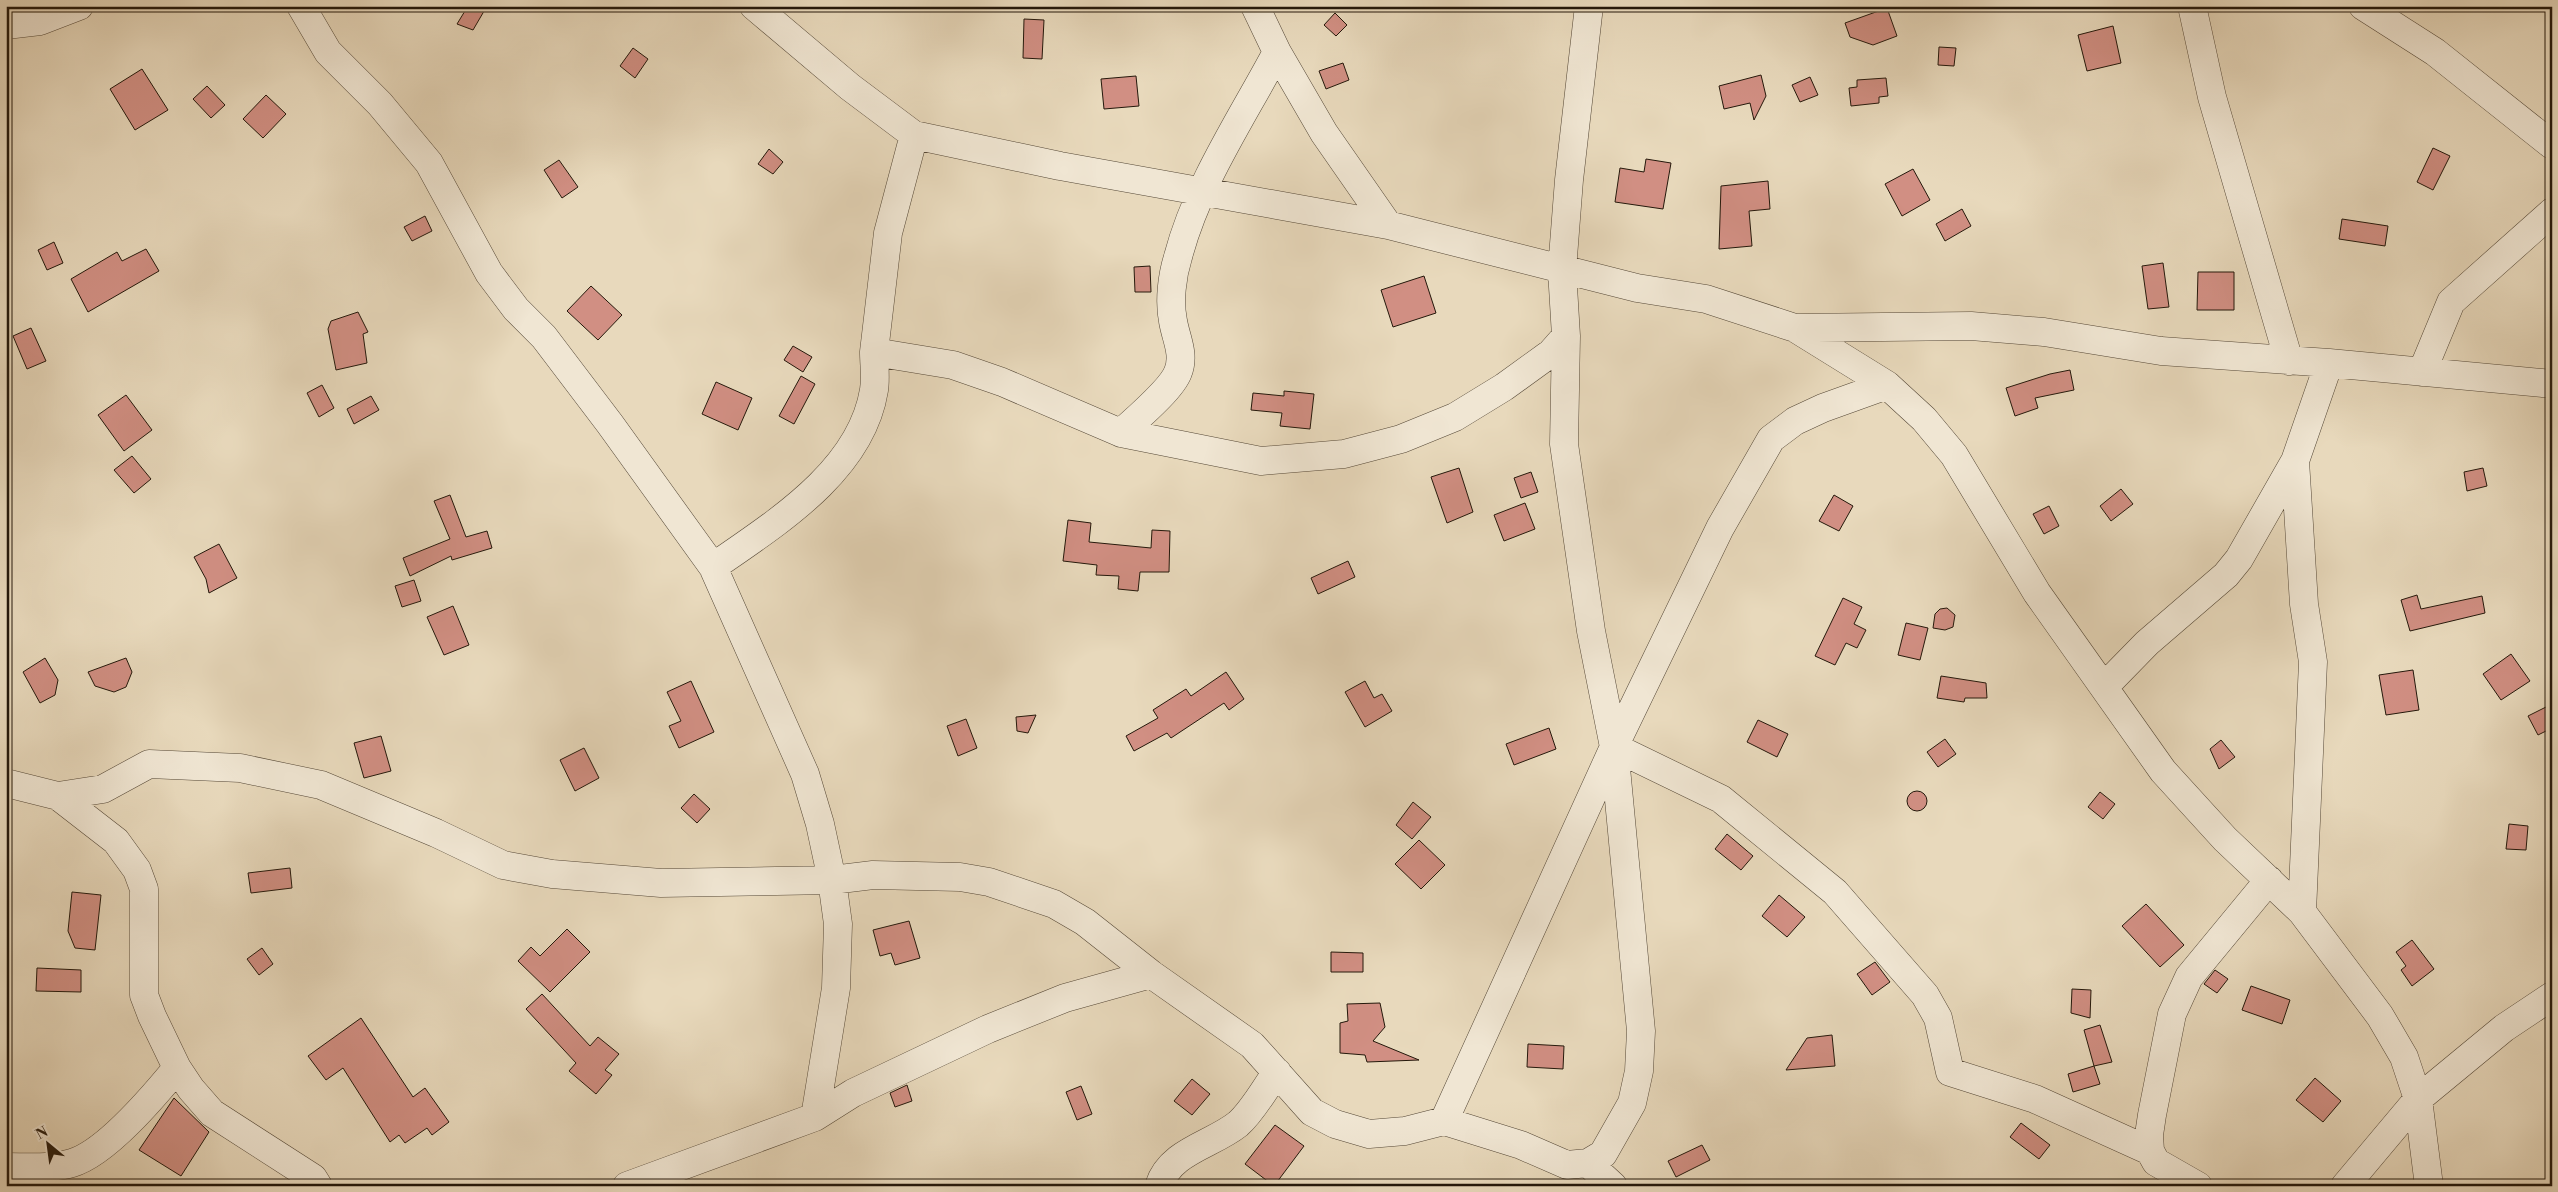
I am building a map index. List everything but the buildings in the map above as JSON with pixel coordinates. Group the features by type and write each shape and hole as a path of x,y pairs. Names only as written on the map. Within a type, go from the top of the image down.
{"street":[{"path":"6,25 40,21 79,6"},
{"path":"754,6 850,87 914,135 1060,166 1388,225 1638,288 1706,299 1795,328 1887,385 1924,419 1954,455 2037,593 2163,771 2225,839 2302,912 2380,1016 2404,1057 2418,1099 2429,1186"},
{"path":"1255,6 1277,52 1324,133 1388,225"},
{"path":"6,783 58,796 103,789 149,764 240,768 321,785 503,865 536,871 661,883 832,880 874,875 960,877 989,882 1022,892 1062,908 1085,922 1151,974 1252,1045 1312,1112 1335,1124 1369,1134 1405,1131 1444,1122 1521,1145 1567,1166 1588,1164 1603,1154 1632,1103 1640,1071 1641,1031 1614,747 1591,631 1564,444 1566,336 1562,270 1569,180 1589,6"},
{"path":"2192,6 2212,97 2289,361"},
{"path":"2363,6 2435,52 2552,145"},
{"path":"305,9 328,52 380,104 429,163 489,273 516,309 544,337 713,567 805,774 820,824 832,880 838,924 836,988 815,1117"},
{"path":"1121,433 1171,384 1178,374 1182,358 1172,320 1172,289 1178,257 1202,192 1277,52"},
{"path":"713,567 799,506 825,480 858,438 868,414 875,389 874,352 888,233 914,135"},
{"path":"2422,372 2443,316 2451,302 2552,212"},
{"path":"1795,328 1970,326 2044,332 2161,351 2329,363 2552,384"},
{"path":"874,352 953,365 1002,382 1121,433 1261,461 1344,454 1401,439 1455,417 1504,387 1551,353 1566,336"},
{"path":"2104,687 2147,643 2226,575 2239,559 2295,461 2329,363"},
{"path":"1444,1122 1614,747 1720,528 1771,440 1795,421 1809,414 1887,385"},
{"path":"2295,461 2304,604 2313,662 2302,912"},
{"path":"1614,747 1721,799 1835,892 1925,995 1938,1018 1950,1072 2035,1099 2150,1151"},
{"path":"58,796 116,840 137,870 144,889 144,995 152,1016 178,1068 191,1089 212,1113 313,1178 318,1186"},
{"path":"2198,1186 2156,1162 2150,1151 2149,1135 2152,1115 2172,1014 2189,977 2269,880"},
{"path":"627,1186 815,1117 853,1093 988,1029 1065,998 1151,974"},
{"path":"2345,1186 2418,1099 2504,1028 2552,996"},
{"path":"6,1167 48,1167 72,1163 90,1154 116,1133 178,1068"},
{"path":"1159,1186 1166,1170 1179,1157 1220,1136 1240,1122 1277,1072"},
{"path":"1588,1164 1613,1186"}]}
